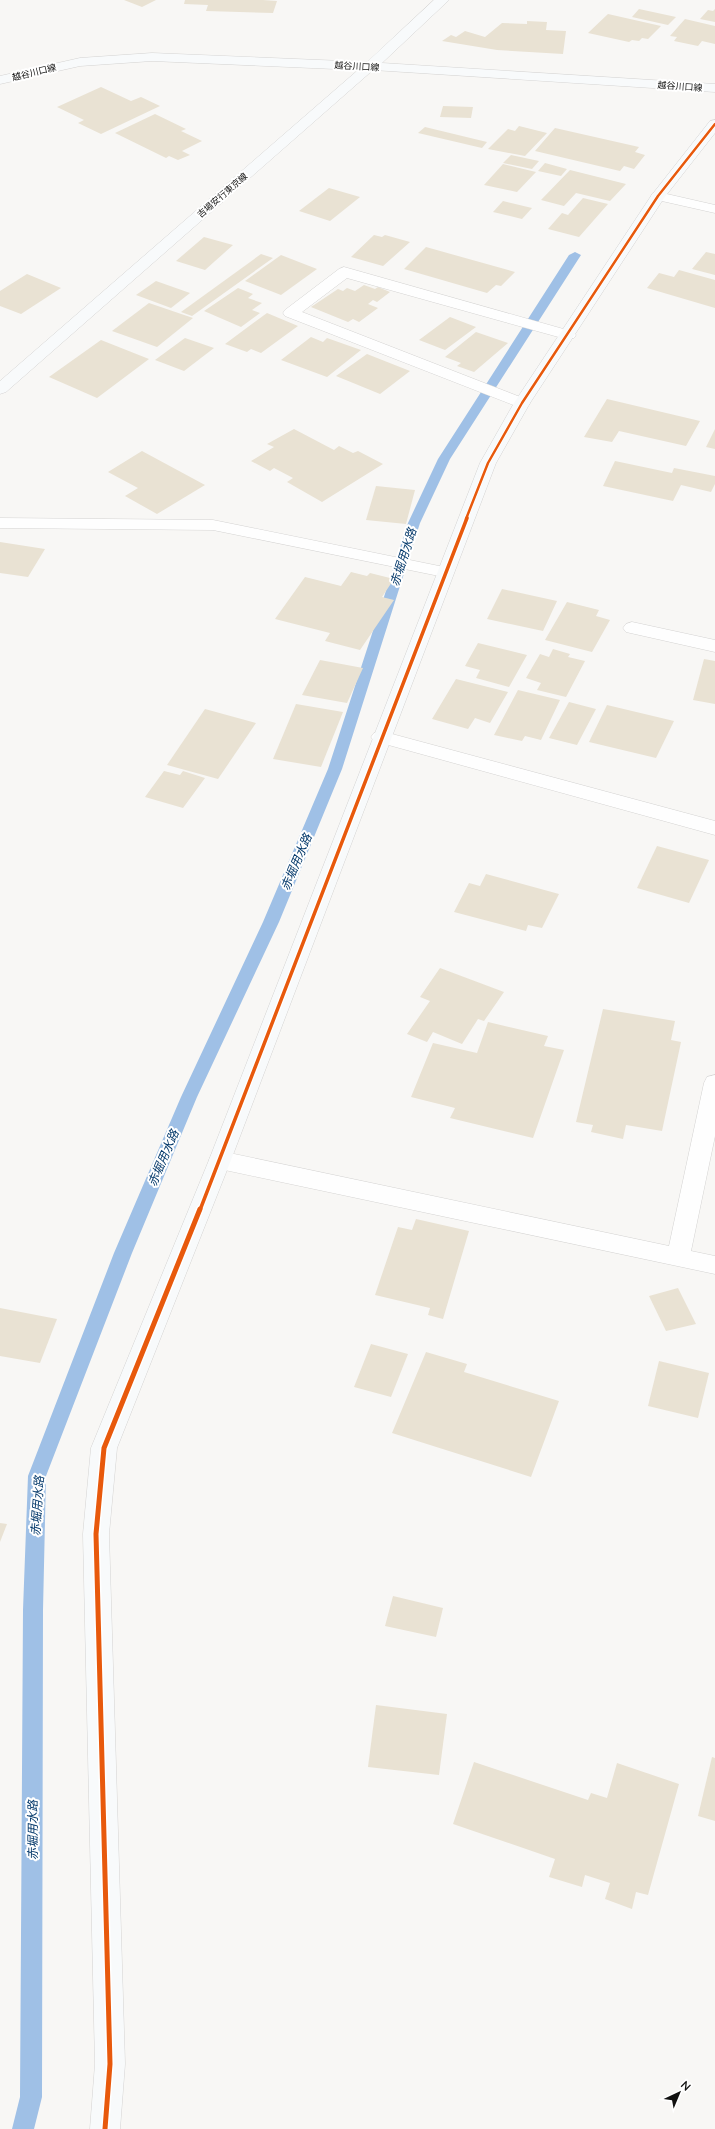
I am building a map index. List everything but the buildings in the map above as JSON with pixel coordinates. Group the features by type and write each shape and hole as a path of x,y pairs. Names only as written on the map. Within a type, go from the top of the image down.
{"street":[{"name":"吉場安行東京線","path":"0,389 370,66 442,0"},
{"name":"越谷川口線","path":"0,80 80,62 152,57 370,66 715,88"},
{"path":"105,2129 110,2064 96,1534 104,1448 220,1160 381,737 437,571 488,463 522,403 658,196 715,124"},
{"path":"658,196 715,209"},
{"path":"522,403 291,314 344,272 568,335"},
{"path":"0,523 214,525 437,571"},
{"path":"632,628 715,646"},
{"path":"381,737 715,828"},
{"path":"678,1257 715,1083"},
{"path":"220,1160 715,1265"}],"waterway":[{"name":"赤堀用水路","path":"23,2129 31,2097 33,1610 37,1476 123,1253 189,1097 271,922 335,769 414,523 444,459 575,255"}],"cycle path":[{"path":"105,2129 110,2064 96,1534 104,1448 220,1160 488,463 522,403 658,196 715,124"}]}
